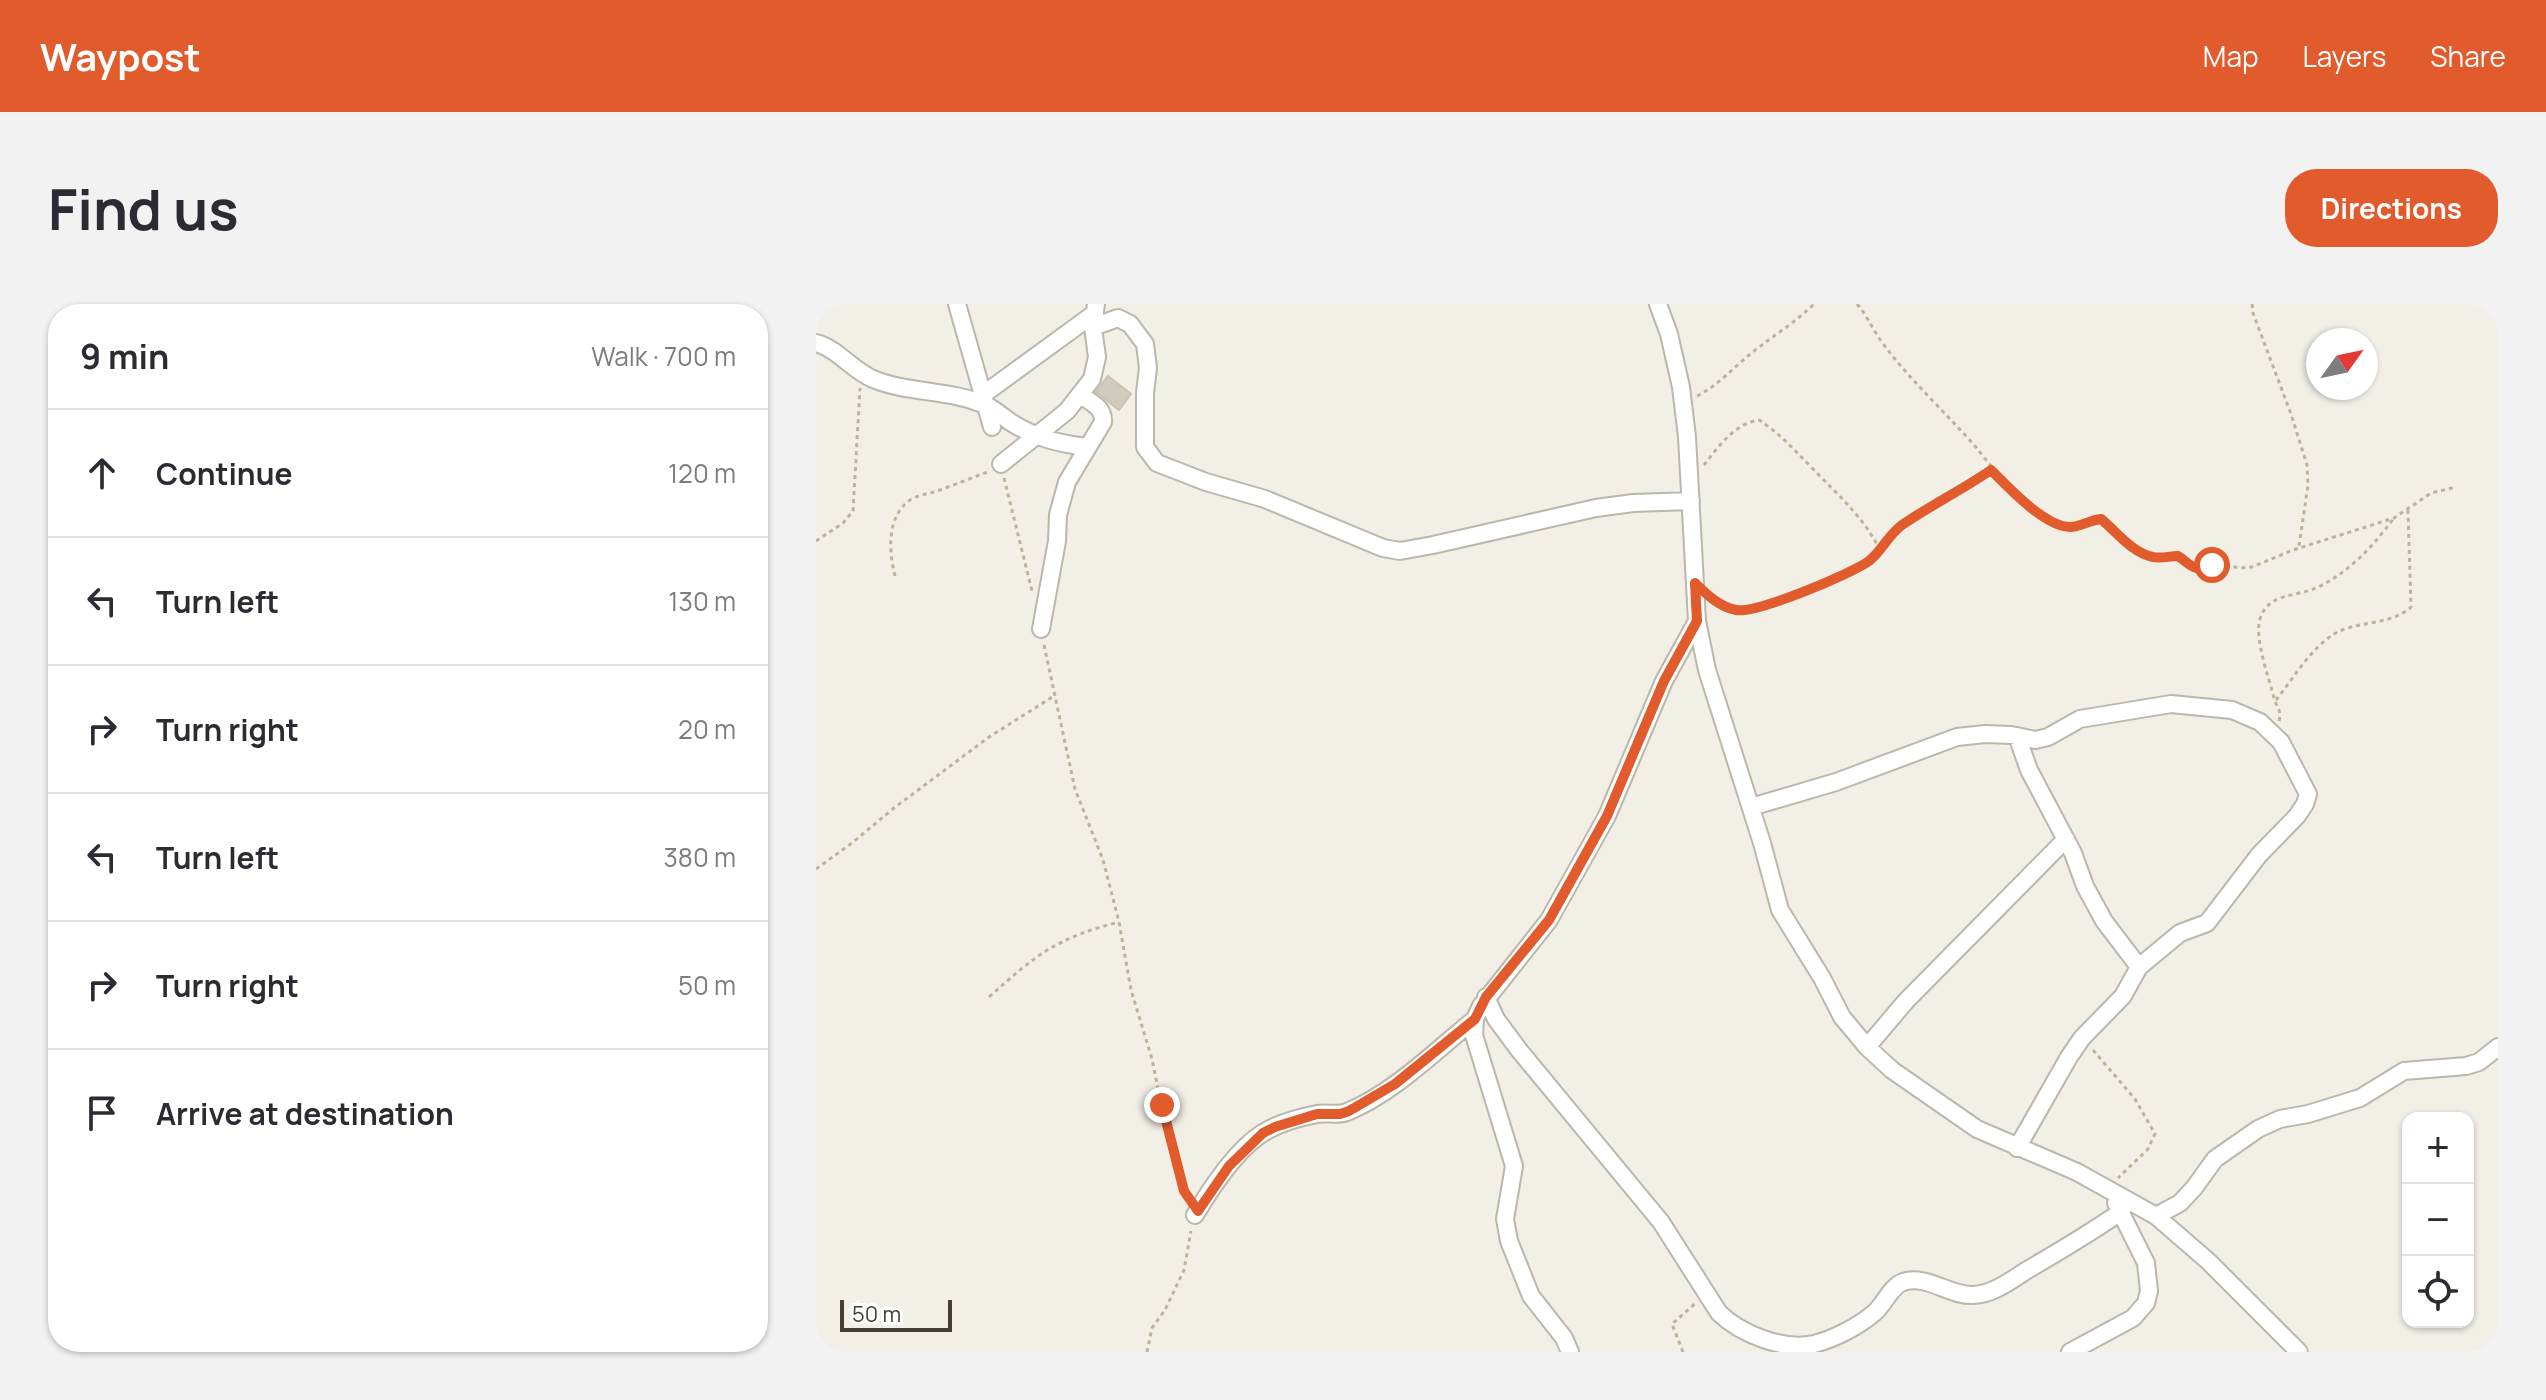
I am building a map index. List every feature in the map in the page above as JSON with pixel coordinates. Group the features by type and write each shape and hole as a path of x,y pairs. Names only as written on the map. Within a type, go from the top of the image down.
{"street":[{"path":"957,304 992,427"},
{"path":"1658,304 1669,334 1683,403 1697,621 1707,670 1751,807 1776,899 1785,921 1822,978 1842,1017 1867,1047 1909,1084 1977,1129 2077,1172 2156,1216 2208,1261 2299,1352"},
{"path":"985,400 1095,315 1118,318 1130,324 1145,344 1148,368 1145,447 1157,463 1206,482 1265,499 1383,548 1400,551 1596,508 1691,495"},
{"path":"1001,464 1067,411 1092,379 1096,367 1095,315"},
{"path":"816,343 830,348 861,372 895,386 985,400 1036,436 1064,445 1088,447"},
{"path":"1041,629 1067,482 1103,422 1104,414 1081,395"},
{"path":"1570,1352 1564,1338 1531,1296 1509,1241 1505,1219 1514,1166 1474,1035 1475,1019 1486,997 1549,920 1607,816 1664,681 1697,621"},
{"path":"1751,807 1836,782 1957,737 1985,734 2035,740 2048,737 2080,719 2171,704 2244,713 2275,734 2308,794 2305,804 2259,855 2207,923 2180,933 2139,967 2123,996 2082,1038 2017,1148"},
{"path":"2017,736 2029,770 2066,839 2085,886 2104,921 2139,967"},
{"path":"1867,1047 1906,1001 2066,839"},
{"path":"1486,997 1496,1019 1519,1050 1661,1222 1707,1296 1731,1325 1751,1334 1794,1345 1812,1345 1864,1320 1877,1311 1904,1282 1935,1284 1969,1296 1993,1291 2096,1231 2122,1211"},
{"path":"1196,1213 1229,1166 1263,1133 1317,1114 1349,1111 1395,1084 1475,1019"},
{"path":"2156,1216 2186,1198 2215,1159 2258,1129 2280,1119 2360,1098 2404,1071 2466,1066 2479,1062 2498,1047"},
{"path":"2070,1352 2133,1318 2146,1303 2149,1291 2146,1263 2122,1211 2106,1189"}],"path":[{"path":"1683,403 1716,385 1814,304"},
{"path":"1857,304 1883,345 2015,494 2053,522 2069,527 2101,519 2148,556 2178,556 2191,568 2198,569 2220,564 2252,567 2299,548 2394,518 2431,493 2456,487"},
{"path":"2252,304 2307,465 2308,485 2299,548"},
{"path":"816,541 843,523 853,511 861,372"},
{"path":"1691,495 1698,472 1730,435 1749,422 1759,420 1792,446 1850,504 1880,550"},
{"path":"895,576 890,554 891,537 895,521 906,504 921,495 1001,464 1034,600"},
{"path":"1695,583 1709,597 1724,605 1737,610 1751,610 1830,581 1863,565 1905,523 1960,492 1991,470"},
{"path":"2275,701 2313,654 2334,634 2361,623 2393,617 2411,607 2408,510"},
{"path":"2275,734 2280,715 2259,629 2267,606 2273,600 2319,586 2349,566 2370,550 2394,518"},
{"path":"1041,629 1075,789 1098,845 1119,922 1131,990 1158,1080 1174,1156 1184,1191 1196,1213 1184,1270 1165,1310 1152,1328 1147,1352"},
{"path":"816,869 989,737 1054,696"},
{"path":"989,997 1049,948 1081,932 1119,922"},
{"path":"2082,1038 2135,1099 2155,1134 2148,1149 2106,1189"},
{"path":"1683,1352 1672,1324 1707,1296"}],"building":[{"path":"1108,376 1131,394 1119,410 1096,392"}],"route":[{"path":"1162,1105 1184,1191 1198,1211 1229,1166 1263,1133 1317,1114 1349,1111 1395,1084 1475,1019 1486,997 1549,920 1607,816 1664,681 1697,621 1695,583 1709,597 1724,605 1737,610 1751,610 1830,581 1871,559 1897,528 1960,492 1991,470 2023,500 2053,522 2069,527 2101,519 2148,556 2178,556 2191,568 2198,569 2212,565"}]}
